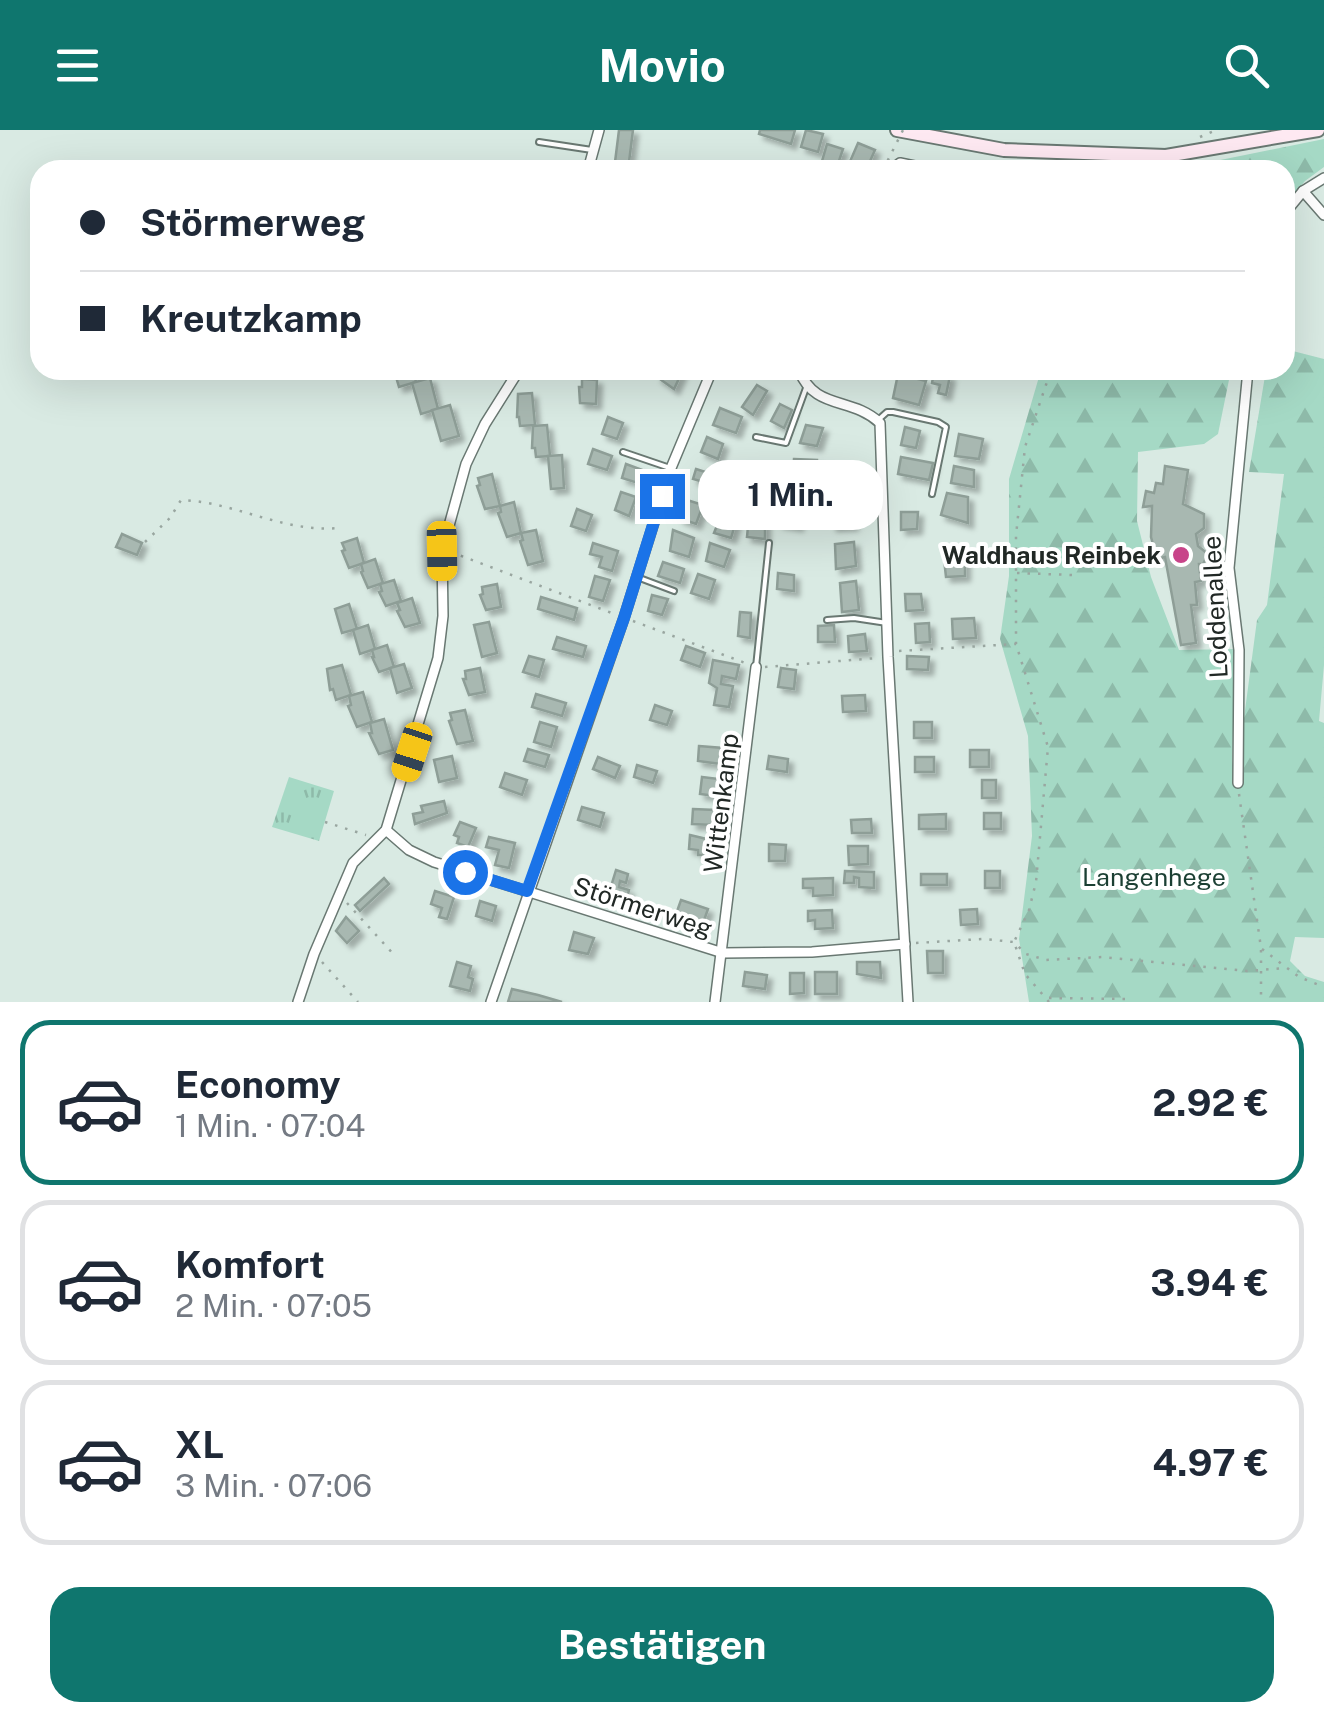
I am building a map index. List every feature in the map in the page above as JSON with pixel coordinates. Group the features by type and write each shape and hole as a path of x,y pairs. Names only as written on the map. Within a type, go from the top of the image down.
{"main road":[{"path":"902,131 1004,150 1166,156 1318,130"}],"street":[{"path":"590,160 599,130"},
{"path":"1295,201 1324,178"},
{"path":"1303,191 1324,215"},
{"path":"298,1002 352,862 386,830 438,658 443,616 442,551 466,464 513,380"},
{"path":"491,1002 624,618 671,468 708,380"},
{"path":"803,380 806,388 827,401 864,409 877,421 908,1002"},
{"name":"Loddenallee","path":"1238,783 1238,650 1228,568 1247,380"},
{"name":"Wittenkamp","path":"715,1002 756,667"},
{"name":"Störmerweg","path":"386,830 409,850 434,862 723,953 812,952 904,944"}],"lane":[{"path":"539,142 592,150"},
{"path":"756,438 786,443 806,388"},
{"path":"877,421 892,412 946,427 932,494"},
{"path":"623,452 671,468"},
{"path":"756,667 769,543"},
{"path":"637,577 674,591"},
{"path":"828,620 886,622"}],"path":[{"path":"888,160 902,131"},
{"path":"893,160 902,131"},
{"path":"1047,380 1024,447 1016,644 1048,747 1036,882 1014,942 1024,974 1048,1000 1130,999"},
{"path":"145,542 181,500 219,504 291,526 339,528"},
{"path":"442,551 624,618"},
{"path":"1016,572 1072,575"},
{"path":"888,652 1016,644"},
{"path":"1238,783 1261,948 1261,1002"},
{"path":"324,822 377,838"},
{"path":"339,894 396,957"},
{"path":"904,944 983,940 1014,942 1026,954 1046,960 1102,957 1247,970 1286,968"},
{"path":"1261,948 1286,968 1324,987"},
{"path":"314,954 358,1002"}],"green space":[{"path":"1324,139 1324,167 1295,193 1295,160 1220,160"},
{"name":"Langenhege","path":"1295,352 1324,359 1324,665 1319,721 1324,723 1324,938 1295,937 1290,961 1305,976 1324,982 1324,1002 1029,1002 1019,939 1032,836 1028,736 1000,639 1009,576 1009,479 1038,380 1229,380 1218,434 1204,444 1138,452 1137,521 1151,577 1179,650 1236,649 1232,761 1236,778 1257,620 1267,605 1284,474 1249,472 1264,380 1295,380"},
{"path":"289,777 334,791 319,841 272,827"}],"building":[{"path":"619,130 633,130 629,160 615,160"},
{"path":"760,130 795,130 791,144 759,134"},
{"path":"806,130 823,134 818,152 801,147"},
{"path":"858,143 875,150 870,160 851,160"},
{"path":"827,144 843,149 839,160 822,160"},
{"path":"397,380 416,380 416,382 399,387"},
{"path":"431,380 438,409 421,414 412,383"},
{"path":"582,380 597,380 596,404 580,403"},
{"path":"661,380 678,380 674,389"},
{"path":"897,380 926,381 919,405 893,398"},
{"path":"949,380 946,395 938,393 940,385 932,383"},
{"path":"757,385 767,391 753,415 742,407"},
{"path":"532,393 535,425 520,426 518,394"},
{"path":"780,404 792,410 784,428 771,421"},
{"path":"450,405 459,436 441,441 432,410"},
{"path":"720,408 742,417 736,433 713,425"},
{"path":"608,417 623,423 617,439 602,434"},
{"path":"547,425 550,456 536,457 532,448 533,426"},
{"path":"806,425 823,428 817,446 800,443"},
{"path":"905,427 920,431 916,448 901,445"},
{"path":"959,434 983,439 979,459 955,456"},
{"path":"707,437 723,444 718,459 701,452"},
{"path":"593,449 612,456 607,470 588,464"},
{"path":"562,455 564,488 551,489 548,456"},
{"path":"901,457 933,463 929,480 898,474"},
{"path":"794,459 817,460 816,482 793,480"},
{"path":"626,464 645,471 641,484 622,478"},
{"path":"839,465 864,469 861,489 836,485"},
{"path":"954,466 974,470 974,487 951,483"},
{"name":"Waldhaus Reinbek","path":"1165,466 1188,470 1183,504 1204,514 1204,528 1196,534 1198,546 1208,554 1199,564 1201,581 1195,582 1197,605 1191,605 1196,643 1181,645 1165,557 1157,559 1151,537 1152,506 1143,507 1146,491 1154,493 1156,483 1163,484"},
{"path":"696,469 721,477 715,494 705,490 707,483 693,479"},
{"path":"492,474 500,506 485,509 478,478"},
{"path":"621,492 636,497 629,516 615,510"},
{"path":"947,493 968,497 968,523 941,515"},
{"path":"687,500 703,505 696,524 679,518"},
{"path":"514,502 521,533 507,537 498,513 500,506"},
{"path":"773,504 799,504 798,526 779,523 778,515 773,514"},
{"path":"750,505 765,506 765,539 747,537"},
{"path":"577,509 592,515 586,531 571,526"},
{"path":"831,509 852,509 853,525 832,526"},
{"path":"901,512 918,512 917,529 901,530"},
{"path":"722,513 737,518 731,538 714,533"},
{"path":"536,530 543,561 528,565 521,533"},
{"path":"673,530 694,538 689,557 670,551"},
{"path":"122,534 142,543 137,555 116,547"},
{"path":"357,538 364,563 349,568 342,543"},
{"path":"854,542 856,566 836,569 835,544"},
{"path":"593,543 618,551 612,571 599,567 602,557 590,554"},
{"path":"710,543 730,550 724,567 706,561"},
{"path":"965,558 965,576 946,577 944,559"},
{"path":"375,559 383,583 368,588 361,564"},
{"path":"663,562 684,569 680,583 658,576"},
{"path":"778,573 794,575 794,591 777,589"},
{"path":"698,574 715,580 709,599 691,593"},
{"path":"595,576 610,580 603,601 589,597"},
{"path":"394,580 401,601 386,606 379,592 380,584"},
{"path":"856,581 859,610 842,612 840,583"},
{"path":"497,584 501,607 486,610 480,595 482,587"},
{"path":"905,594 921,594 923,610 906,611"},
{"path":"652,595 668,599 662,615 648,611"},
{"path":"541,597 577,608 574,620 538,609"},
{"path":"412,598 420,623 405,627 397,603"},
{"path":"349,604 357,629 342,633 335,609"},
{"path":"740,612 751,613 750,638 738,636"},
{"path":"974,618 976,638 953,639 952,619"},
{"path":"489,622 497,653 482,657 474,625"},
{"path":"929,623 930,642 916,643 915,624"},
{"path":"368,625 375,649 360,654 353,630"},
{"path":"834,625 835,642 818,642 818,626"},
{"path":"865,634 867,651 849,652 848,636"},
{"path":"557,637 586,646 583,657 553,649"},
{"path":"387,645 394,667 379,672 372,650"},
{"path":"686,646 705,653 700,667 681,660"},
{"path":"529,656 544,660 539,677 523,672"},
{"path":"907,656 929,657 928,670 907,669"},
{"path":"713,660 739,665 736,679 722,676 721,684 733,686 729,707 714,705 717,688 709,683"},
{"path":"404,664 412,688 397,693 390,668"},
{"path":"342,665 351,695 336,700 327,669"},
{"path":"480,668 485,692 469,695 463,679 465,671"},
{"path":"781,668 796,670 794,689 778,687"},
{"path":"363,692 372,722 357,727 348,706 349,696"},
{"path":"536,694 566,703 562,716 532,707"},
{"path":"865,695 866,711 843,712 842,696"},
{"path":"655,705 672,711 667,725 650,720"},
{"path":"465,710 473,741 457,744 450,713"},
{"path":"384,719 393,750 379,754 369,733 370,723"},
{"path":"540,722 557,727 551,747 534,742"},
{"path":"914,722 932,722 932,738 914,738"},
{"path":"699,746 723,748 721,764 698,761"},
{"path":"528,749 549,755 545,767 524,761"},
{"path":"970,750 989,750 989,767 970,767"},
{"path":"452,756 457,778 439,782 434,760"},
{"path":"769,756 788,759 787,772 767,769"},
{"path":"598,757 620,766 615,778 593,769"},
{"path":"915,757 934,757 934,772 915,772"},
{"path":"637,765 657,771 653,783 634,777"},
{"path":"505,773 527,780 522,795 500,787"},
{"path":"702,777 719,779 716,796 700,794"},
{"path":"982,780 996,780 996,798 982,798"},
{"path":"444,801 447,813 415,824 413,814 423,812 421,806"},
{"path":"582,807 604,813 600,827 578,820"},
{"path":"693,809 715,810 714,825 692,824"},
{"path":"984,813 1001,813 1001,829 984,829"},
{"path":"946,814 946,829 919,829 919,815"},
{"path":"871,819 872,833 852,833 851,820"},
{"path":"460,822 476,828 468,847 457,843 459,837 454,835"},
{"path":"690,835 711,840 706,855 689,849"},
{"path":"489,837 515,843 509,868 495,865 499,850 486,847"},
{"path":"769,844 786,845 785,861 769,861"},
{"path":"848,846 868,846 868,864 849,865"},
{"path":"616,870 628,874 626,883 620,881 619,887 629,890 627,898 609,893"},
{"path":"845,871 874,872 874,888 859,887 859,878 854,877 854,883 844,883"},
{"path":"985,871 1000,871 1000,888 985,888"},
{"path":"921,874 947,874 947,885 921,885"},
{"path":"384,878 389,884 360,911 355,905"},
{"path":"833,878 833,895 813,896 813,888 803,888 803,879"},
{"path":"435,891 454,897 447,919 439,917 442,908 431,904"},
{"path":"681,900 708,909 702,926 675,917"},
{"path":"480,901 496,906 492,921 476,916"},
{"path":"977,909 978,924 961,925 960,910"},
{"path":"832,910 833,928 815,929 815,920 808,921 808,911"},
{"path":"346,917 359,931 347,943 336,931"},
{"path":"574,932 594,938 588,954 569,950"},
{"path":"927,951 943,951 943,973 928,973"},
{"path":"457,962 471,966 470,991 450,986"},
{"path":"857,962 880,962 881,978 857,974"},
{"path":"745,972 767,975 765,989 743,986"},
{"path":"815,972 837,972 837,994 815,994"},
{"path":"790,973 804,973 804,993 790,994"},
{"path":"512,989 538,995 562,1002 508,1002"}],"place":[{"name":"Waldhaus Reinbek","path":"1181,555"}],"route":[{"path":"465,872 527,891 624,618 662,496"}]}
